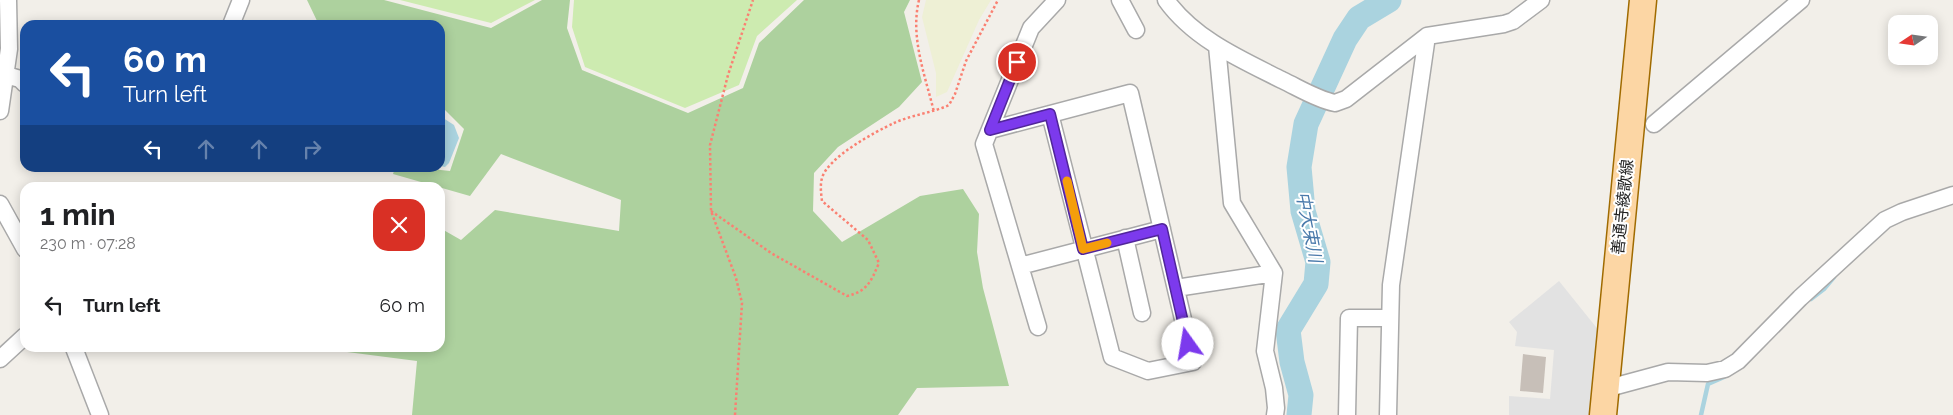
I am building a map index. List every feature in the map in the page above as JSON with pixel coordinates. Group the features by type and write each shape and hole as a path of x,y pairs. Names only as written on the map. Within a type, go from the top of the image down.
{"main road":[{"name":"善通寺綾歌線","path":"1603,415 1643,0"}],"street":[{"path":"0,111 9,49 8,0"},
{"path":"233,20 241,0"},
{"path":"1038,327 984,144 1031,28 1057,0"},
{"path":"1120,0 1136,30"},
{"path":"1166,0 1177,15 1195,31 1217,46 1326,101 1335,103 1346,99 1427,36 1514,21 1541,0"},
{"path":"1654,124 1801,0"},
{"path":"1388,415 1392,277 1427,36"},
{"path":"1217,46 1232,203 1274,273 1265,351 1274,388 1275,415"},
{"path":"6,75 20,79"},
{"path":"990,130 1050,114 1130,93 1193,362 1148,371 1112,357 1050,114"},
{"path":"1606,389 1668,372 1707,373 1725,369 1738,361 1800,298 1885,220 1902,212 1952,197"},
{"path":"0,204 20,240"},
{"path":"1020,266 1162,229"},
{"path":"1125,238 1142,313"},
{"path":"1176,288 1274,273"},
{"path":"1347,415 1349,318 1390,318"},
{"path":"0,359 20,341"},
{"path":"76,352 100,415"}],"path":[{"path":"735,415 742,303 736,278 711,211 710,145 728,75 754,0"},
{"path":"919,0 915,35 934,112"},
{"path":"711,211 772,253 847,296 859,293 871,282 879,263 868,240 822,201 820,187 822,176 842,152 896,122 934,112 949,105 955,94 966,61 998,0"}],"green space":[{"path":"307,0 384,0 491,28 542,0 570,0 567,28 582,70 688,113 743,88 759,43 804,0 910,0 904,12 922,82 899,107 838,147 814,173 813,211 842,242 920,196 963,189 979,214 977,252 983,288 1009,386 917,388 898,415 412,415 417,361 347,352 445,352 445,231 461,240 495,210 619,231 621,200 501,154 470,196 445,189 445,182 421,182 393,174 394,172 450,171 464,129 445,110 445,20 317,20"},
{"path":"400,0 535,0 491,23"},
{"path":"574,0 797,0 757,36 739,85 685,108 585,67 572,27"},
{"path":"926,0 991,0 979,20 947,92 936,97 936,73 922,17"}],"shaded area":[{"path":"1559,281 1600,332 1592,415 1509,415 1509,396 1550,399 1554,350 1515,346 1517,332 1509,322"}],"water":[{"path":"445,119 454,125 459,138 449,163 445,167"}],"building":[{"path":"1523,354 1546,357 1543,393 1520,391"}],"waterway":[{"name":"中大束川","path":"1299,415 1301,395 1292,362 1288,330 1316,284 1318,262 1303,211 1299,167 1306,124 1345,39 1359,18 1389,0"},
{"path":"1811,299 1824,289 1834,277"},
{"path":"1701,415 1708,384 1724,377"}],"slow traffic":[{"path":"1067,181 1083,249 1107,243"}],"route":[{"path":"1017,62 990,130 1050,114 1083,249 1162,229 1188,344"}]}
